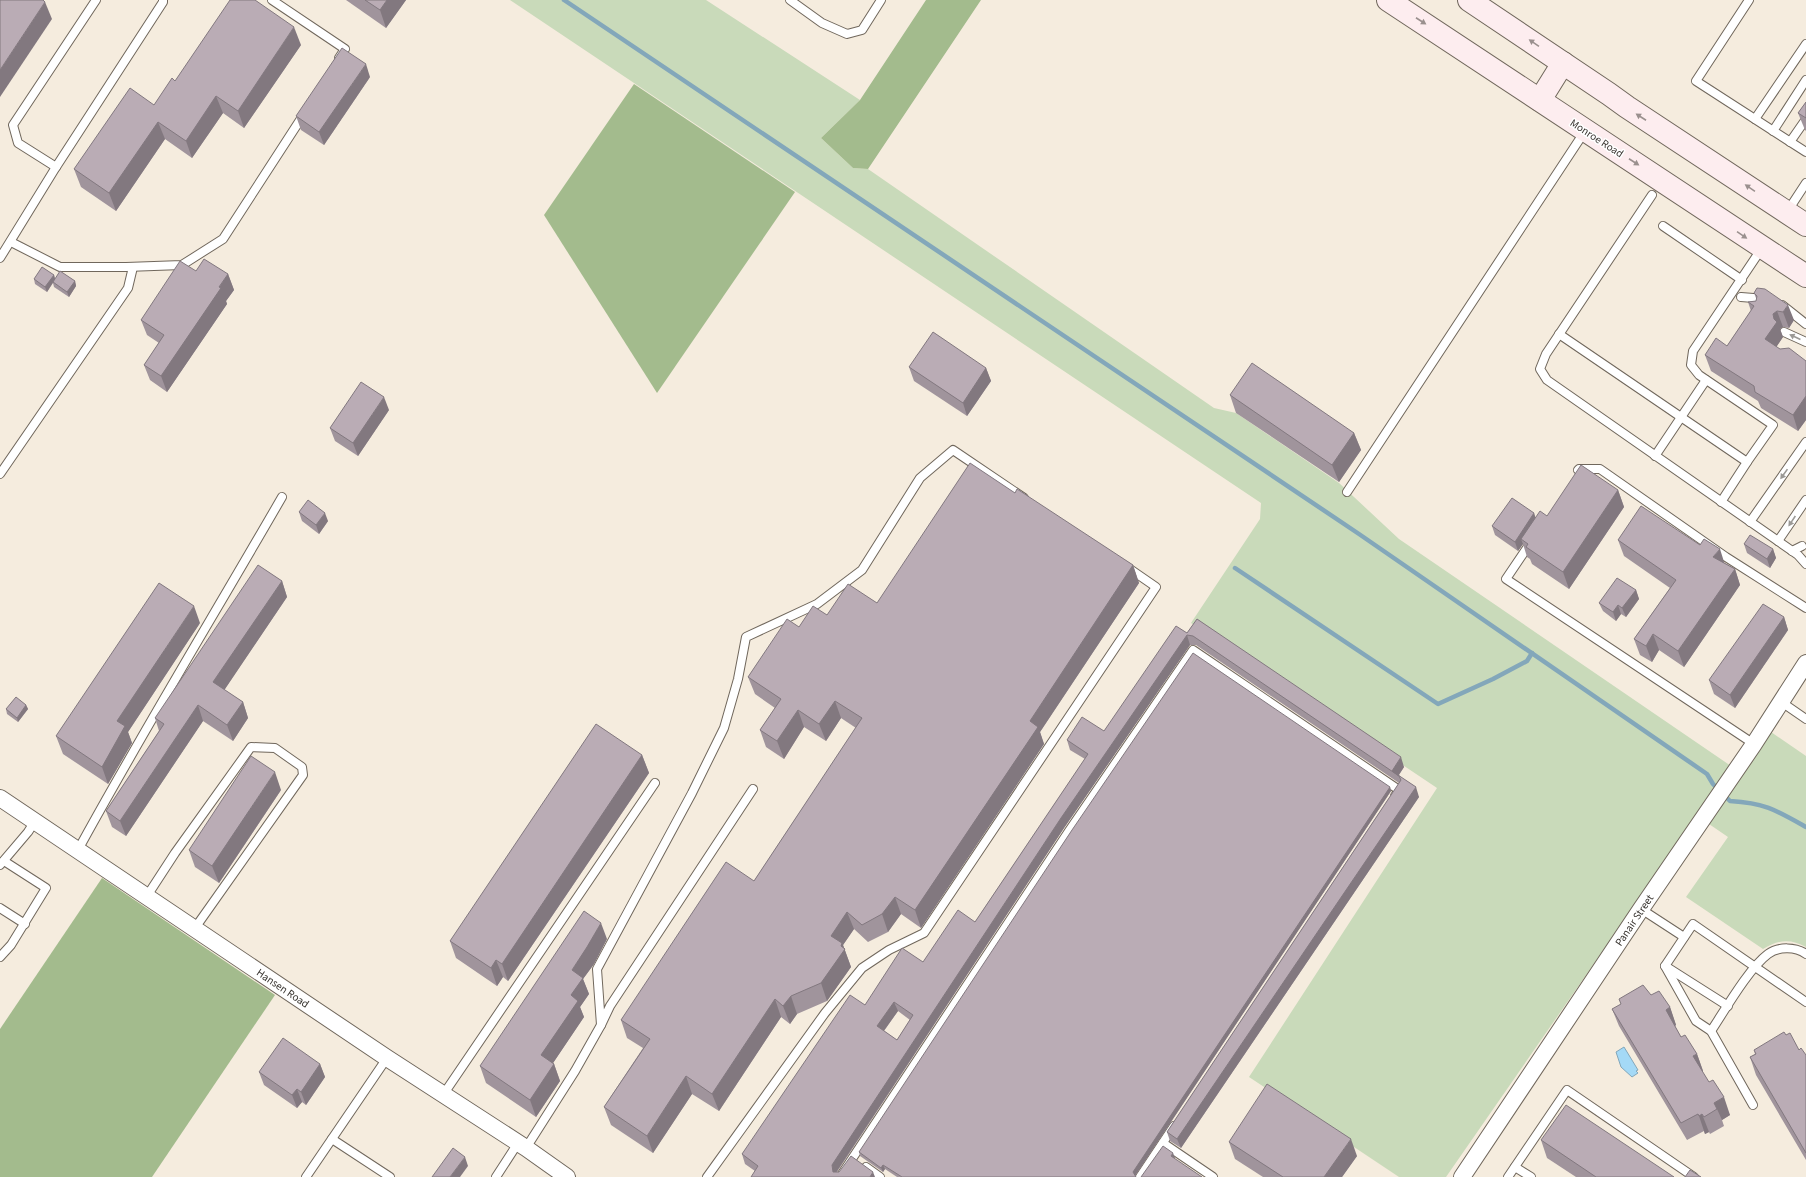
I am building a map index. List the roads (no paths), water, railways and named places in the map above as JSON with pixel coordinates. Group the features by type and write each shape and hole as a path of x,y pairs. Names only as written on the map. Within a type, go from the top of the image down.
{"main road":[{"name":"Monroe Road","path":"1388,0 1806,276"},
{"path":"1469,0 1627,108 1806,225"},
{"path":"1540,100 1563,63"}],"street":[{"name":"Panair Street","path":"1462,1177 1641,910 1752,748 1780,701 1806,663"},
{"name":"Hansen Road","path":"0,798 567,1177"}],"lane":[{"path":"56,167 18,143 12,125 96,0"},
{"path":"0,258 56,167 163,2 162,0"},
{"path":"272,0 345,49 337,62"},
{"path":"790,0 822,23 847,34 862,30 881,0"},
{"path":"1749,0 1696,81 1806,152"},
{"path":"1755,119 1806,44"},
{"path":"1773,131 1806,80"},
{"path":"11,242 60,266 133,267 182,265 223,239 307,108"},
{"path":"1790,142 1806,119"},
{"path":"1347,492 1585,130"},
{"path":"1787,213 1806,183"},
{"path":"1652,195 1546,354 1540,369 1547,380 1721,502 1799,554 1806,564"},
{"path":"1663,226 1742,280"},
{"path":"1721,502 1773,425 1699,375 1691,365 1693,351 1762,248"},
{"path":"0,474 128,288 133,267"},
{"path":"1733,292 1752,308"},
{"path":"1741,298 1773,299 1806,324"},
{"path":"1784,332 1806,342"},
{"path":"1559,334 1747,462"},
{"path":"1655,456 1706,380"},
{"path":"1750,522 1806,442"},
{"path":"601,1025 597,969 692,793 724,728 738,679 746,637 817,604 862,570 920,478 953,450 1032,503"},
{"path":"1575,476 1579,469 1600,469 1726,557 1806,608"},
{"path":"78,850 116,781 197,645 282,497"},
{"path":"1778,541 1806,500"},
{"path":"1536,534 1506,580 1752,748"},
{"path":"1799,554 1802,546"},
{"path":"707,1177 825,1013 862,968 889,950 924,932 1156,587 1117,561"},
{"path":"840,1177 1069,831 1193,650 1399,790 1390,803"},
{"path":"1780,701 1806,719"},
{"path":"147,896 175,852 251,747 274,748 302,766 303,775 195,928"},
{"path":"443,1094 655,783"},
{"path":"496,1177 522,1146 575,1071 610,1006 753,789"},
{"path":"0,957 11,945 25,924 46,888 2,863 35,822"},
{"path":"0,908 25,924"},
{"path":"1641,910 1684,937"},
{"path":"1665,966 1693,924 1806,1002"},
{"path":"1711,1031 1755,967 1769,954 1780,949 1789,949 1806,954"},
{"path":"1665,966 1728,1006"},
{"path":"1665,966 1696,1021 1711,1031 1753,1105"},
{"path":"306,1177 387,1058"},
{"path":"1508,1177 1567,1090 1694,1177"},
{"path":"1140,1177 1180,1117"},
{"path":"332,1139 390,1177"},
{"path":"1163,1143 1213,1177"},
{"path":"852,1158 880,1177"},
{"path":"1515,1167 1531,1177"}],"water":[{"path":"1624,1047 1638,1070 1636,1071 1638,1073 1632,1077 1621,1067 1616,1052"}],"waterway":[{"path":"564,0 1359,534 1707,774 1718,789"},
{"path":"1235,568 1438,704 1493,679 1527,661 1532,653"},
{"path":"1724,795 1730,801 1770,808 1806,827"}]}
